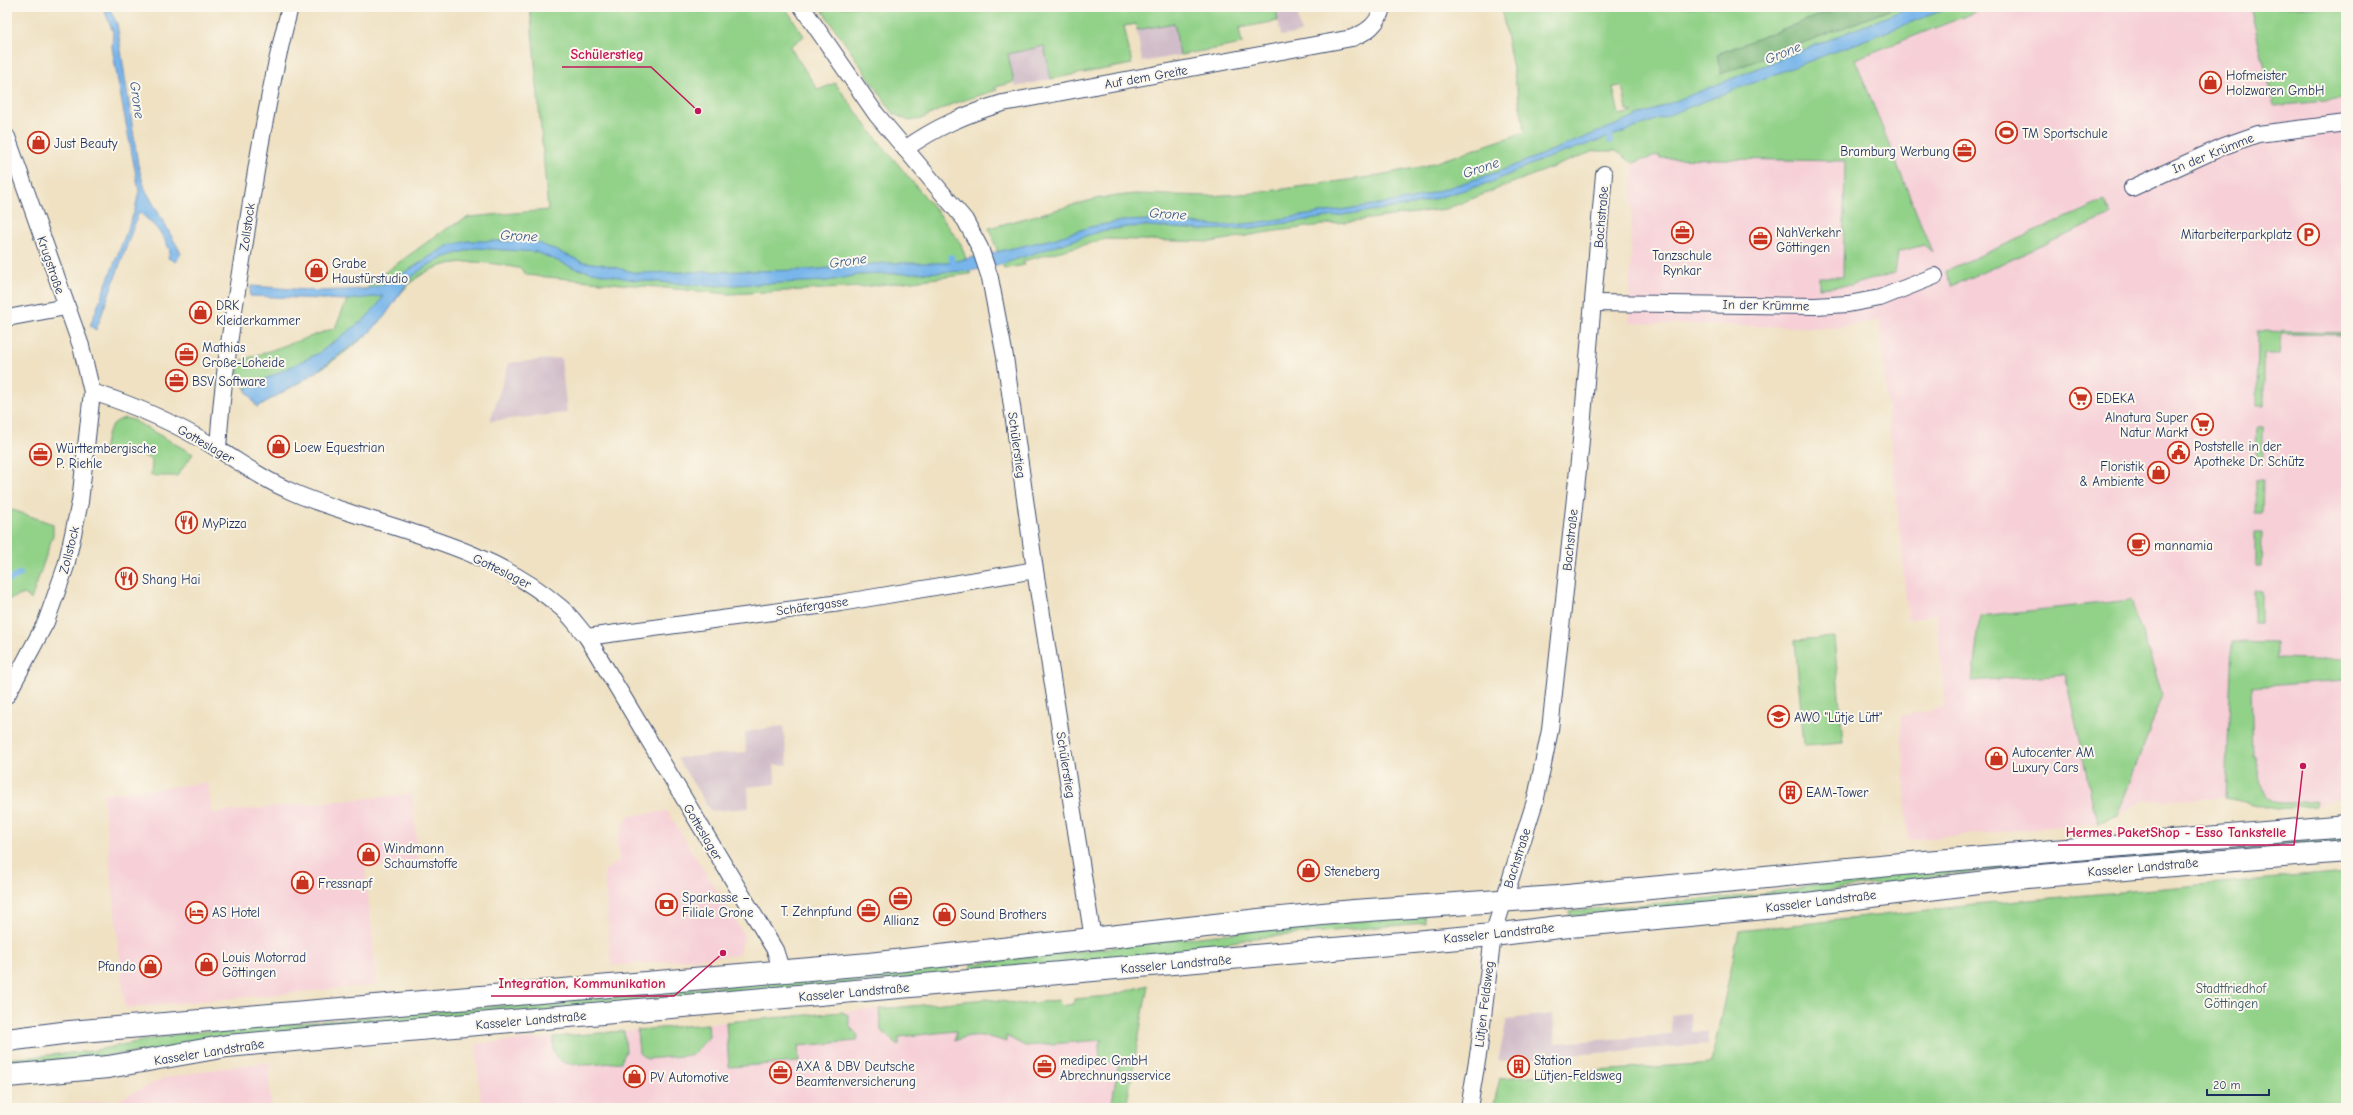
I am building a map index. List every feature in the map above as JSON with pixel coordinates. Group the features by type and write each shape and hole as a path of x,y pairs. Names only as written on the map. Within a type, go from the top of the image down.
{"main road":[{"name":"Kasseler Landstraße","path":"7,1040 70,1032 782,972 954,956 1259,920 2346,826"},
{"name":"Kasseler Landstraße","path":"7,1076 108,1067 234,1045 1493,935 1560,927 1798,905 2026,877 2346,851"}],"street":[{"name":"Zollstock","path":"218,449 222,390 256,165 266,108 290,7"},
{"name":"Schülerstieg","path":"802,7 876,114 964,220 980,248 988,271 1005,357 1035,570 1093,940"},
{"name":"Auf dem Greite","path":"905,149 929,132 964,115 1002,103 1352,38 1370,29 1378,18 1382,7"},
{"name":"In der Krümme","path":"2132,188 2224,146 2258,134 2346,124"},
{"name":"Krugstraße","path":"7,138 81,346 92,392"},
{"name":"Bachstraße","path":"1503,900 1536,798 1550,730 1580,451 1604,174"},
{"name":"In der Krümme","path":"1594,303 1809,306 1848,304 1880,298 1935,276"},
{"path":"7,318 66,307"},
{"name":"Zollstock","path":"7,695 46,622 66,566 80,502 92,392"},
{"name":"Gotteslager","path":"92,392 117,400 218,449 250,471 287,490 438,541 529,582 561,607 587,637 774,950 782,972"},
{"name":"Schäfergasse","path":"587,637 840,602 1035,570"},
{"name":"Lütjen Feldsweg","path":"1469,1108 1479,1049 1493,935 1503,900"}],"shaded area":[{"path":"1276,7 1296,7 1301,33 1281,36"},
{"path":"1989,7 2346,7 2346,797 2315,806 2276,809 2226,798 2143,801 2117,816 2097,823 1908,840 1901,716 1945,707 1936,614 1908,620 1879,320 1834,328 1629,323 1633,163 1682,148 1839,82 1895,273 1898,252 1924,245 1931,251 1855,59"},
{"path":"1174,23 1180,55 1142,62 1137,30"},
{"path":"1044,46 1051,79 1015,87 1008,54"},
{"path":"561,358 567,413 490,421 509,363"},
{"path":"783,726 788,765 774,765 776,784 748,787 749,808 711,811 677,758 746,752 745,732"},
{"path":"208,783 211,813 412,794 419,862 365,868 377,985 125,1008 103,794"},
{"name":"Sparkasse – Filiale Grone","path":"667,811 745,936 738,955 611,966 604,871 619,861 618,838 628,816"},
{"path":"1148,985 1126,1108 481,1108 476,1044 986,999 1022,1004 1059,1000 1060,1006 1074,1004 1074,999 1109,996"},
{"path":"1690,1013 1691,1032 1707,1032 1708,1044 1498,1061 1507,1019 1553,1014 1555,1043 1670,1035 1672,1033 1671,1015"},
{"path":"272,1062 269,1079 271,1106 276,1108 22,1108 118,1100 164,1078 235,1066"}],"green space":[{"path":"530,7 785,7 804,36 790,47 818,90 835,83 872,133 940,215 961,244 971,274 862,287 729,294 526,275 522,269 480,262 453,263 426,272 414,280 402,292 375,327 356,344 314,373 257,407 237,376 240,361 335,328 347,300 346,291 366,289 380,276 444,230 469,217 548,210"},
{"path":"820,7 1276,7 1278,21 1239,28 1242,44 1180,55 1174,23 1137,30 1136,24 1124,26 1132,64 1051,79 1044,46 1008,54 1014,82 995,87 997,90 952,104 921,119 909,121 894,114"},
{"path":"1501,7 1841,7 1717,54 1721,74 1897,7 1989,7 1855,59 1932,252 1924,245 1898,252 1895,273 1851,285 1819,288 1819,277 1843,277 1845,161 1659,158 1660,155 1633,163 1616,151 1594,151 1446,209 1269,232 1211,242 1106,239 1023,261 1025,265 1004,269 989,228 1099,198 1135,194 1209,196 1255,193 1369,177 1425,166 1525,132","holes":["1622,86 1627,110 1633,112 1619,115 1613,87"]},
{"path":"1841,7 1897,7 1721,74 1717,54"},
{"path":"2250,7 2346,7 2346,99 2274,106"},
{"path":"2104,201 2111,215 1952,286 1945,271"},
{"path":"2258,331 2346,333 2346,335 2281,334 2279,354 2264,354 2264,406 2257,406"},
{"path":"125,418 133,420 193,454 177,476 151,476 152,460 140,454 104,452 107,435 111,426 119,420"},
{"path":"2257,427 2263,427 2263,460 2256,460"},
{"path":"2256,480 2263,480 2262,513 2255,513"},
{"path":"7,508 53,524 53,535 31,600 25,594 7,600"},
{"path":"2255,533 2262,533 2261,566 2255,566"},
{"path":"2254,589 2261,590 2261,622 2254,622"},
{"path":"2131,600 2163,695 2117,816 2097,823 2065,674 1972,681 1980,616"},
{"path":"1834,637 1843,743 1804,746 1795,640"},
{"path":"2232,642 2276,643 2276,658 2346,660 2346,680 2251,687 2253,755 2256,756 2266,795 2270,800 2276,802 2285,803 2316,801 2315,806 2276,809 2226,798"},
{"path":"2346,836 2346,841 1962,873 1754,900 1571,916 1570,911 1747,896 1882,875"},
{"name":"Stadtfriedhof Göttingen","path":"2346,872 2346,1108 1493,1108 1500,1078 1711,1063 1739,931 1974,905"},
{"path":"1424,915 1425,923 1255,938 1147,957 972,973 971,964 1257,930"},
{"path":"948,966 948,975 7,1065 7,1059 91,1051 177,1034"},
{"path":"1148,985 1126,1108 1111,1108 1119,1061 1100,1063 1099,1044 1102,1040 1025,1046 1006,1036 1006,1042 980,1036 962,1038 955,1041 956,1031 899,1037 899,1046 881,1031 879,1009 986,999 1022,1004 1059,1000 1060,1006 1074,1004 1074,999 1109,996"},
{"path":"842,1012 848,1015 850,1027 858,1035 857,1041 798,1046 799,1062 729,1067 726,1022"},
{"path":"708,1024 709,1037 692,1055 647,1059 639,1053 637,1030"},
{"path":"624,1031 626,1051 621,1062 576,1065 560,1060 554,1053 553,1037"}],"water":[{"path":"103,7 109,7 117,24 138,165 145,189 181,253 176,262 168,258 170,251 165,240 149,220 139,212 96,330 90,326 135,210 139,191 112,47 113,32"},
{"path":"1911,7 1951,7 1632,129 1539,161 1492,182 1413,205 1251,228 1201,230 1148,226 1128,227 1101,231 1002,264 970,271 858,275 827,281 709,286 634,280 577,269 536,252 475,248 439,259 422,269 411,278 384,317 369,333 307,378 257,407 245,389 319,353 366,318 383,296 347,300 250,296 251,286 321,291 366,289 386,284 447,246 468,241 534,241 583,262 601,264 637,273 808,270 885,263 948,263 1053,239 1090,227 1122,221 1153,220 1221,226 1255,223 1412,199 1498,172"}],"waterway":[{"path":"1610,131 1610,141"},
{"path":"951,257 954,267"},
{"path":"7,581 20,574"}],"place":[{"name":"Hofmeister Holzwaren GmbH","path":"2211,82"},
{"name":"Schülerstieg","path":"698,111"},
{"name":"TM Sportschule","path":"2006,133"},
{"name":"Just Beauty","path":"39,143"},
{"name":"Bramburg Werbung","path":"1965,151"},
{"name":"Tanzschule Rynkar","path":"1682,233"},
{"name":"Mitarbeiterparkplatz","path":"2308,234"},
{"name":"NahVerkehr Göttingen","path":"1760,239"},
{"name":"Grabe Haustürstudio","path":"317,270"},
{"name":"DRK Kleiderkammer","path":"201,312"},
{"name":"Mathias Große-Loheide","path":"187,354"},
{"name":"BSV Software","path":"177,381"},
{"name":"EDEKA","path":"2080,398"},
{"name":"Alnatura Super Natur Markt","path":"2203,424"},
{"name":"Loew Equestrian","path":"279,447"},
{"name":"Poststelle in der Apotheke Dr. Schütz","path":"2178,453"},
{"name":"Württembergische P. Riehle","path":"40,455"},
{"name":"Floristik & Ambiente","path":"2159,473"},
{"name":"MyPizza","path":"186,523"},
{"name":"mannamia","path":"2139,545"},
{"name":"Shang Hai","path":"127,579"},
{"name":"AWO \"Lütje Lütt\"","path":"1778,717"},
{"name":"Autocenter AM Luxury Cars","path":"1996,759"},
{"name":"Hermes PaketShop - Esso Tankstelle","path":"2303,766"},
{"name":"EAM-Tower","path":"1790,792"},
{"name":"Windmann Schaumstoffe","path":"368,855"},
{"name":"Steneberg","path":"1308,871"},
{"name":"Fressnapf","path":"302,883"},
{"name":"Allianz","path":"901,898"},
{"name":"Sparkasse – Filiale Grone","path":"666,904"},
{"name":"T. Zehnpfund","path":"868,911"},
{"name":"AS Hotel","path":"196,912"},
{"name":"Sound Brothers","path":"944,914"},
{"name":"Integration, Kommunikation","path":"723,953"},
{"name":"Louis Motorrad Göttingen","path":"206,964"},
{"name":"Pfando","path":"151,966"},
{"name":"medipec GmbH Abrechnungsservice","path":"1045,1067"},
{"name":"Station Lütjen-Feldsweg","path":"1519,1067"},
{"name":"AXA & DBV Deutsche Beamtenversicherung","path":"781,1073"},
{"name":"PV Automotive","path":"634,1077"}],"water label":[{"name":"Grone","path":"1783,53"},
{"name":"Grone","path":"137,100"},
{"name":"Grone","path":"1481,168"},
{"name":"Grone","path":"1168,214"},
{"name":"Grone","path":"519,236"},
{"name":"Grone","path":"848,261"}]}
